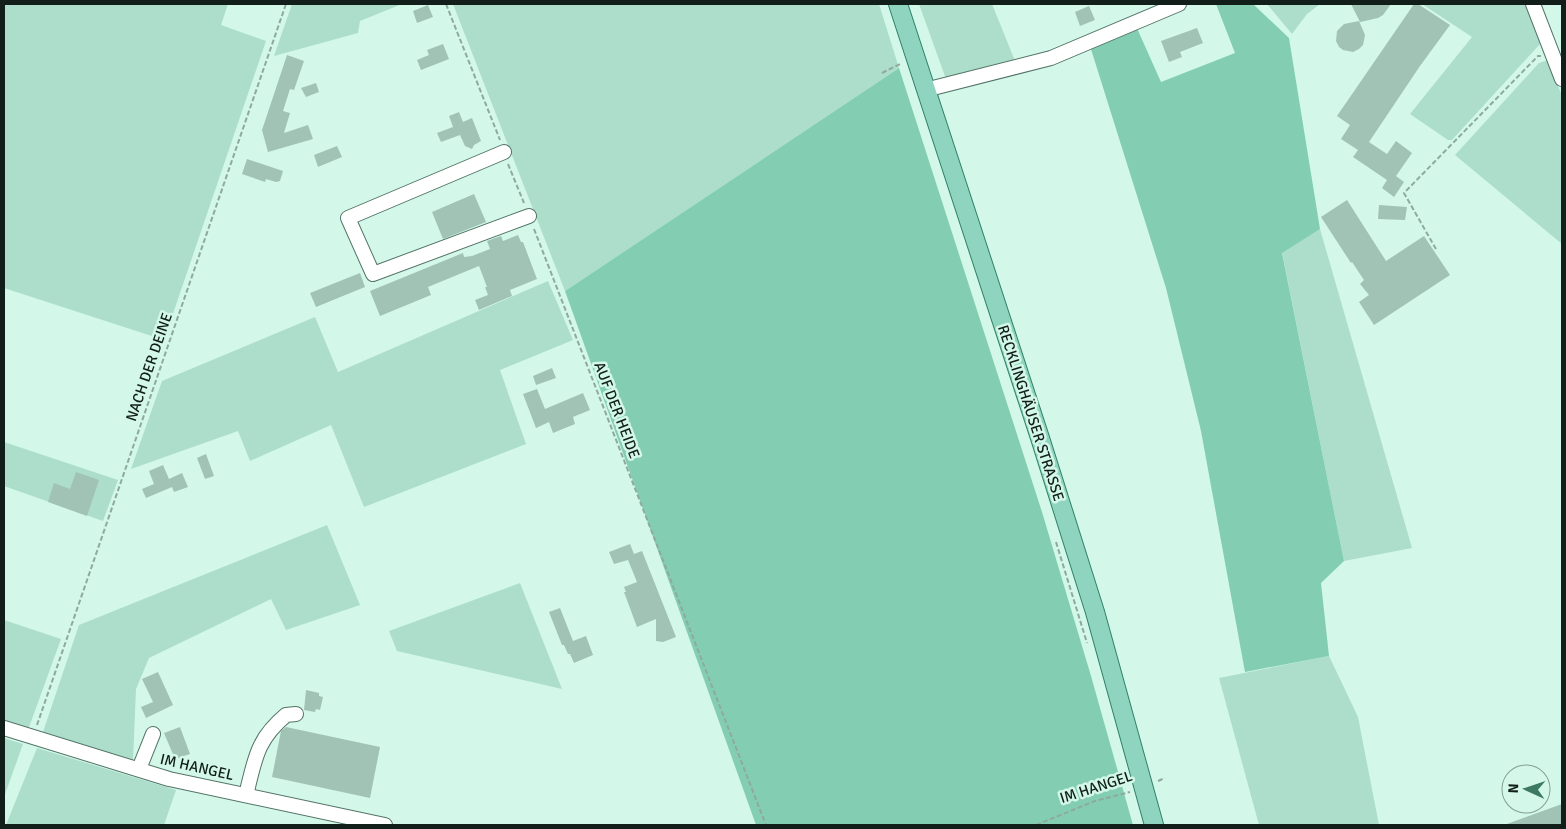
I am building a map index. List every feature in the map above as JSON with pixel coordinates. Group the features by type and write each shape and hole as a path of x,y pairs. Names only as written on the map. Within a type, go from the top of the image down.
{"main road":[{"name":"RECKLINGHÄUSER STRASSE","path":"898,4 1089,594 1154,825"}],"street":[{"path":"925,90 1051,58 1179,4"},
{"path":"1533,4 1562,79"},
{"path":"504,152 348,218 373,274 529,216"},
{"path":"246,795 256,756 264,738 286,715 296,714"},
{"name":"IM HANGEL","path":"4,728 169,779 385,825"},
{"path":"139,769 153,734"}],"path":[{"name":"NACH DER DEINE","path":"33,737 286,4"},
{"name":"AUF DER HEIDE","path":"446,4 766,825"},
{"path":"1436,249 1404,192 1538,56 1553,56"},
{"path":"882,73 915,57"},
{"path":"1055,538 1088,647"},
{"name":"IM HANGEL","path":"1036,825 1095,802 1144,788 1164,778"}],"green space":[{"path":"4,4 228,4 221,25 266,41 164,340 4,288"},
{"path":"292,4 402,4 360,21 358,33 274,56"},
{"path":"453,4 879,4 899,68 565,291"},
{"path":"919,4 992,4 1015,61 946,79"},
{"path":"1216,4 1253,4 1289,38 1320,229 1282,253 1344,561 1321,583 1329,656 1245,672 1201,431 1166,288 1090,46 1136,26 1161,82 1235,53"},
{"path":"1267,4 1320,4 1307,14 1292,34"},
{"path":"1422,4 1525,4 1540,44 1452,140 1448,140 1410,114 1472,37"},
{"path":"1548,60 1562,96 1562,244 1455,155 1539,63"},
{"path":"899,68 1042,512 1133,825 756,825 565,291"},
{"path":"1320,229 1412,548 1344,561 1282,252"},
{"path":"548,281 573,340 500,370 526,444 364,507 331,425 250,461 238,431 131,469 162,381 315,317 338,372"},
{"path":"4,442 118,480 103,521 4,486"},
{"path":"327,525 360,605 286,630 271,599 149,658 136,689 133,761 43,732 79,625"},
{"path":"520,583 562,689 397,651 389,631"},
{"path":"4,620 61,639 28,730 4,722"},
{"path":"1329,656 1358,717 1379,825 1259,825 1219,678"},
{"path":"4,738 23,744 4,797"},
{"path":"37,748 176,790 164,825 6,825"}],"building":[{"path":"1351,4 1391,4 1383,15 1378,18 1360,22"},
{"path":"1414,4 1418,4 1450,25 1369,142 1387,154 1396,141 1412,153 1396,176 1404,182 1394,197 1382,188 1387,180 1353,157 1358,150 1341,139 1350,125 1337,116"},
{"path":"428,5 433,17 417,23 413,11"},
{"path":"1089,6 1095,20 1080,26 1075,12"},
{"path":"1359,21 1365,35 1363,45 1353,52 1343,50 1336,41 1337,31 1344,24"},
{"path":"1197,28 1203,43 1180,52 1182,57 1169,62 1161,41"},
{"path":"443,44 449,59 421,70 417,60 429,55 427,50"},
{"path":"287,55 304,61 294,90 290,89 283,111 290,113 284,133 308,125 313,139 268,152 262,130"},
{"path":"316,83 319,92 306,97 301,88"},
{"path":"459,112 463,122 472,118 481,141 474,145 472,149 465,146 460,135 441,142 437,133 453,127 449,116"},
{"path":"337,146 342,157 318,167 314,155"},
{"path":"247,159 283,171 280,181 276,182 266,179 265,182 242,174"},
{"path":"474,194 486,222 443,239 432,212"},
{"path":"1347,200 1386,261 1424,236 1450,275 1374,325 1359,302 1369,295 1360,284 1364,280 1321,217"},
{"path":"1379,205 1407,207 1405,220 1378,219"},
{"path":"518,235 521,242 523,242 537,279 510,290 512,296 479,310 475,300 488,295 479,266 428,287 431,295 380,316 370,291 463,253 464,257 472,256 490,249 487,241 501,236 503,241"},
{"path":"360,273 365,287 316,307 310,293"},
{"path":"552,368 556,378 536,385 533,376"},
{"path":"537,389 545,409 583,393 590,410 573,417 575,424 553,433 549,422 536,428 523,394"},
{"path":"206,454 214,476 205,479 197,458"},
{"path":"163,465 169,479 182,473 188,487 174,492 172,487 146,498 142,489 154,484 149,471"},
{"path":"76,472 99,480 87,516 48,502 54,483 70,489"},
{"path":"630,544 634,554 642,551 676,637 663,642 656,641 656,619 637,627 624,592 626,592 624,587 637,582 628,560 614,564 609,552"},
{"path":"560,608 573,641 586,636 593,655 574,663 564,645 562,645 549,612"},
{"path":"158,672 173,705 146,718 141,707 153,702 142,679"},
{"path":"306,690 319,693 319,696 323,697 320,710 316,709 315,712 304,710"},
{"path":"180,727 190,754 175,759 164,733"},
{"path":"286,727 380,747 370,798 272,777 281,731"},
{"path":"1562,804 1562,825 1507,825 1534,814 1551,814 1551,808"}]}
